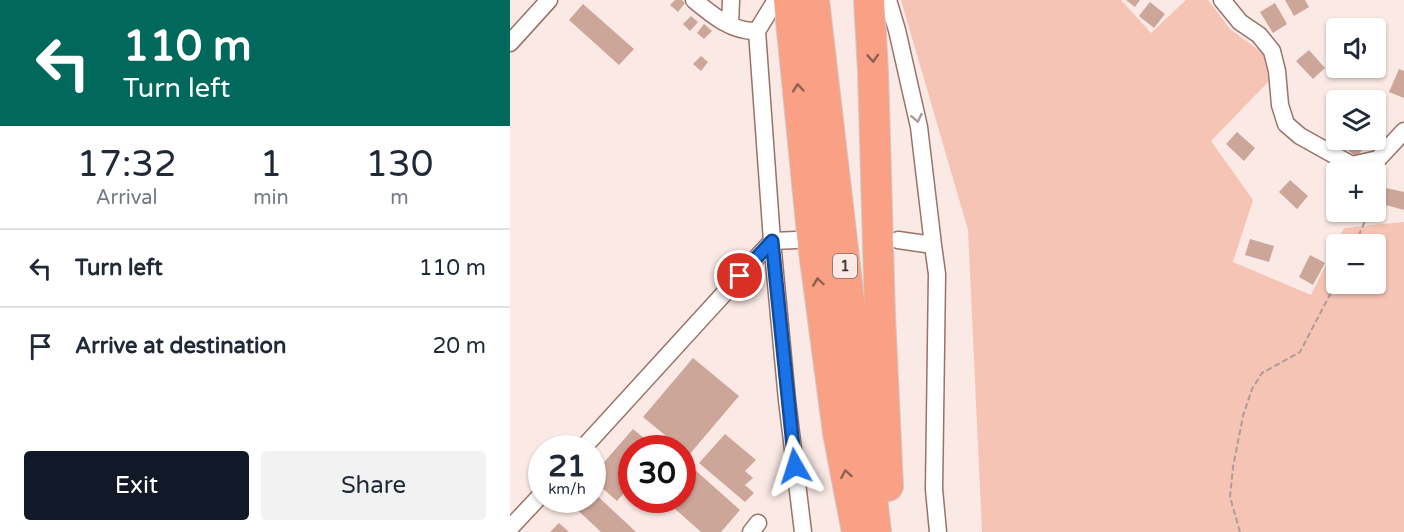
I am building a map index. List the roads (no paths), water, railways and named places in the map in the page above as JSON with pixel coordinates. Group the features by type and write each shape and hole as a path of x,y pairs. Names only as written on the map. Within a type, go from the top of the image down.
{"highway":[{"path":"789,0 813,244 838,433 856,532"},
{"name":"1","path":"814,0 886,531"},
{"path":"830,0 886,531"},
{"path":"869,0 886,531"}],"street":[{"path":"510,43 549,0"},
{"path":"694,0 714,17 730,25 753,31"},
{"path":"730,25 731,0"},
{"path":"776,0 753,31 772,241 803,532"},
{"path":"888,0 919,127 937,274 934,489 938,532"},
{"path":"1222,0 1240,21 1259,35 1272,51 1277,71 1280,105 1286,124 1300,135 1352,165 1378,159 1404,131"},
{"path":"595,435 772,241 796,240"},
{"path":"898,240 933,244"},
{"path":"510,530 528,510"}]}
